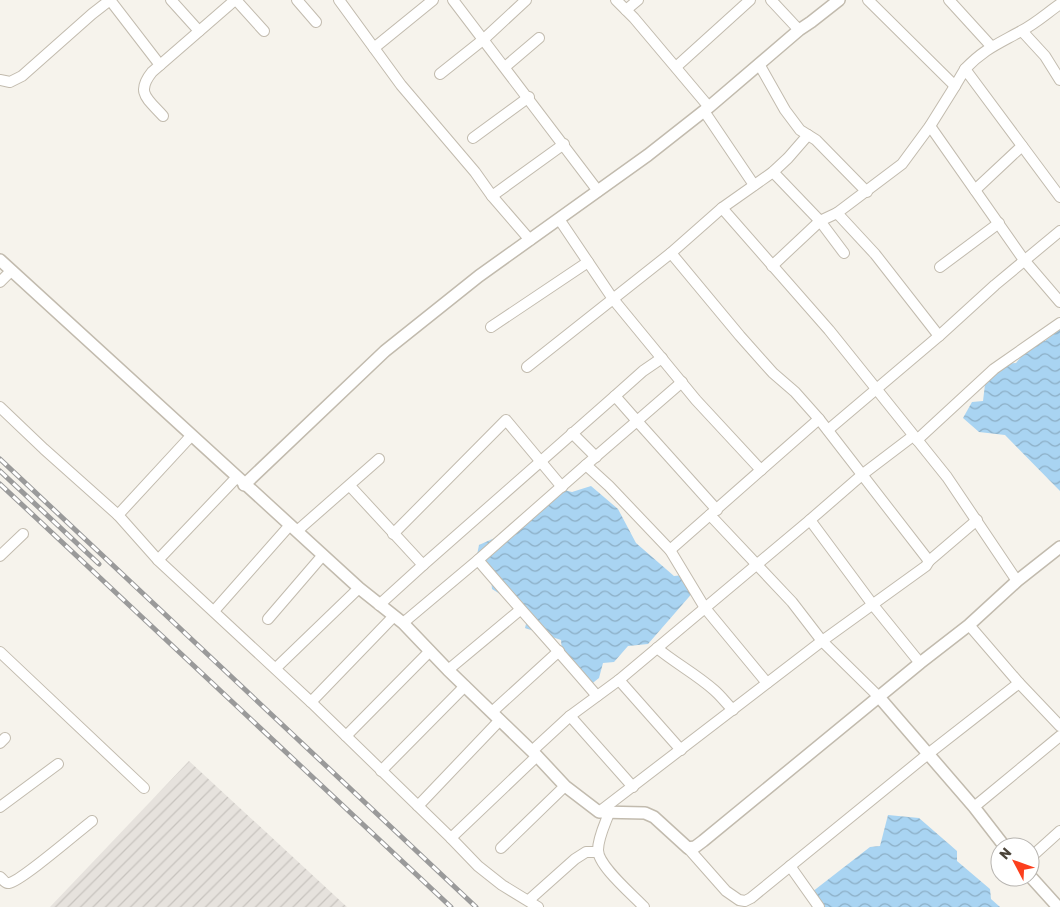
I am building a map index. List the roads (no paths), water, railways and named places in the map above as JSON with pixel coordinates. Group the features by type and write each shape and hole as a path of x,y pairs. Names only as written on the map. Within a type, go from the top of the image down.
{"street":[{"path":"0,80 10,82 22,76 110,0 160,65"},
{"path":"171,0 199,31"},
{"path":"163,116 146,96 143,90 145,81 160,65 235,0 264,31"},
{"path":"297,0 316,22"},
{"path":"374,48 433,0"},
{"path":"454,0 598,191"},
{"path":"440,74 484,39 526,0"},
{"path":"616,0 676,68 707,109 754,185"},
{"path":"626,10 638,0"},
{"path":"676,68 750,0"},
{"path":"770,0 799,30"},
{"path":"158,560 240,481 385,351 479,276 648,155 707,109 799,30 839,0"},
{"path":"868,0 955,86"},
{"path":"949,0 991,46"},
{"path":"345,2 374,48 401,85 530,240"},
{"path":"772,266 820,221 837,213 902,164 930,126 965,69 979,55 991,46 1022,31 1060,4"},
{"path":"1022,31 1045,56 1060,80"},
{"path":"505,67 539,38"},
{"path":"759,64 800,130 816,140 867,192"},
{"path":"965,69 1060,197"},
{"path":"473,138 529,97"},
{"path":"930,126 1024,260 1060,302"},
{"path":"527,367 672,253 722,208 773,172 788,158 808,134"},
{"path":"492,196 564,144"},
{"path":"975,190 1022,146"},
{"path":"773,172 820,221 844,252"},
{"path":"722,208 829,330 947,477 1017,580"},
{"path":"837,213 875,254 939,336"},
{"path":"559,219 613,299 682,382 761,470"},
{"path":"940,267 999,223"},
{"path":"828,430 1060,231"},
{"path":"672,253 740,336 773,373 795,392 819,419 929,561"},
{"path":"0,260 240,481 359,588 403,623 566,786 604,812 645,813 662,823 733,897 750,902 790,866 1019,683"},
{"path":"491,327 588,262"},
{"path":"0,282 11,271"},
{"path":"451,838 570,716 619,680 863,474 915,438 994,369 1060,324"},
{"path":"380,604 572,432 643,371 662,358"},
{"path":"403,623 682,382"},
{"path":"615,396 756,564 792,602 822,641 879,697 997,837"},
{"path":"0,407 118,515 158,560 276,668 478,866 502,885 538,907"},
{"path":"670,550 819,419"},
{"path":"393,534 506,420 562,487"},
{"path":"572,432 596,457"},
{"path":"118,515 192,436"},
{"path":"214,611 293,528 350,486 380,459"},
{"path":"586,465 609,486 670,550 705,608 767,683"},
{"path":"350,486 422,565"},
{"path":"810,520 920,663"},
{"path":"644,907 606,867 598,852 604,812 633,787 767,683 926,566 929,561 976,520"},
{"path":"0,556 23,534"},
{"path":"688,848 695,847 703,842 920,663 970,625 1017,580 1060,547"},
{"path":"268,620 323,555"},
{"path":"478,560 597,696"},
{"path":"276,668 359,588"},
{"path":"448,670 520,610"},
{"path":"311,702 394,616"},
{"path":"970,625 1019,683 1060,726"},
{"path":"657,648 716,691 732,710"},
{"path":"346,736 430,651"},
{"path":"418,806 496,716 559,651"},
{"path":"0,652 144,788"},
{"path":"619,680 681,750"},
{"path":"381,770 465,686"},
{"path":"570,716 633,787"},
{"path":"974,808 1060,736"},
{"path":"0,807 58,764"},
{"path":"501,848 566,786"},
{"path":"0,876 5,882 15,881 45,860 92,822"},
{"path":"1040,849 1060,831"},
{"path":"529,900 581,854 598,852"},
{"path":"790,866 819,907"},
{"path":"1040,887 1058,907"}],"water":[{"path":"1060,329 1060,491 1005,435 979,432 963,418 972,402 983,401 986,376 1000,364 1016,363 1034,341 1045,341"},
{"path":"591,486 618,509 636,543 674,576 684,575 695,590 648,644 628,646 614,662 603,663 599,678 585,689 578,665 563,661 561,640 525,628 529,612 492,589 491,579 475,565 479,545 508,532 518,532 556,488 572,492"},
{"path":"888,815 919,818 957,851 957,861 990,889 991,899 1000,907 824,907 812,892 870,847 880,846"}],"railway":[{"path":"0,459 476,907"},
{"path":"0,471 99,564"},
{"path":"0,484 451,907"}]}
